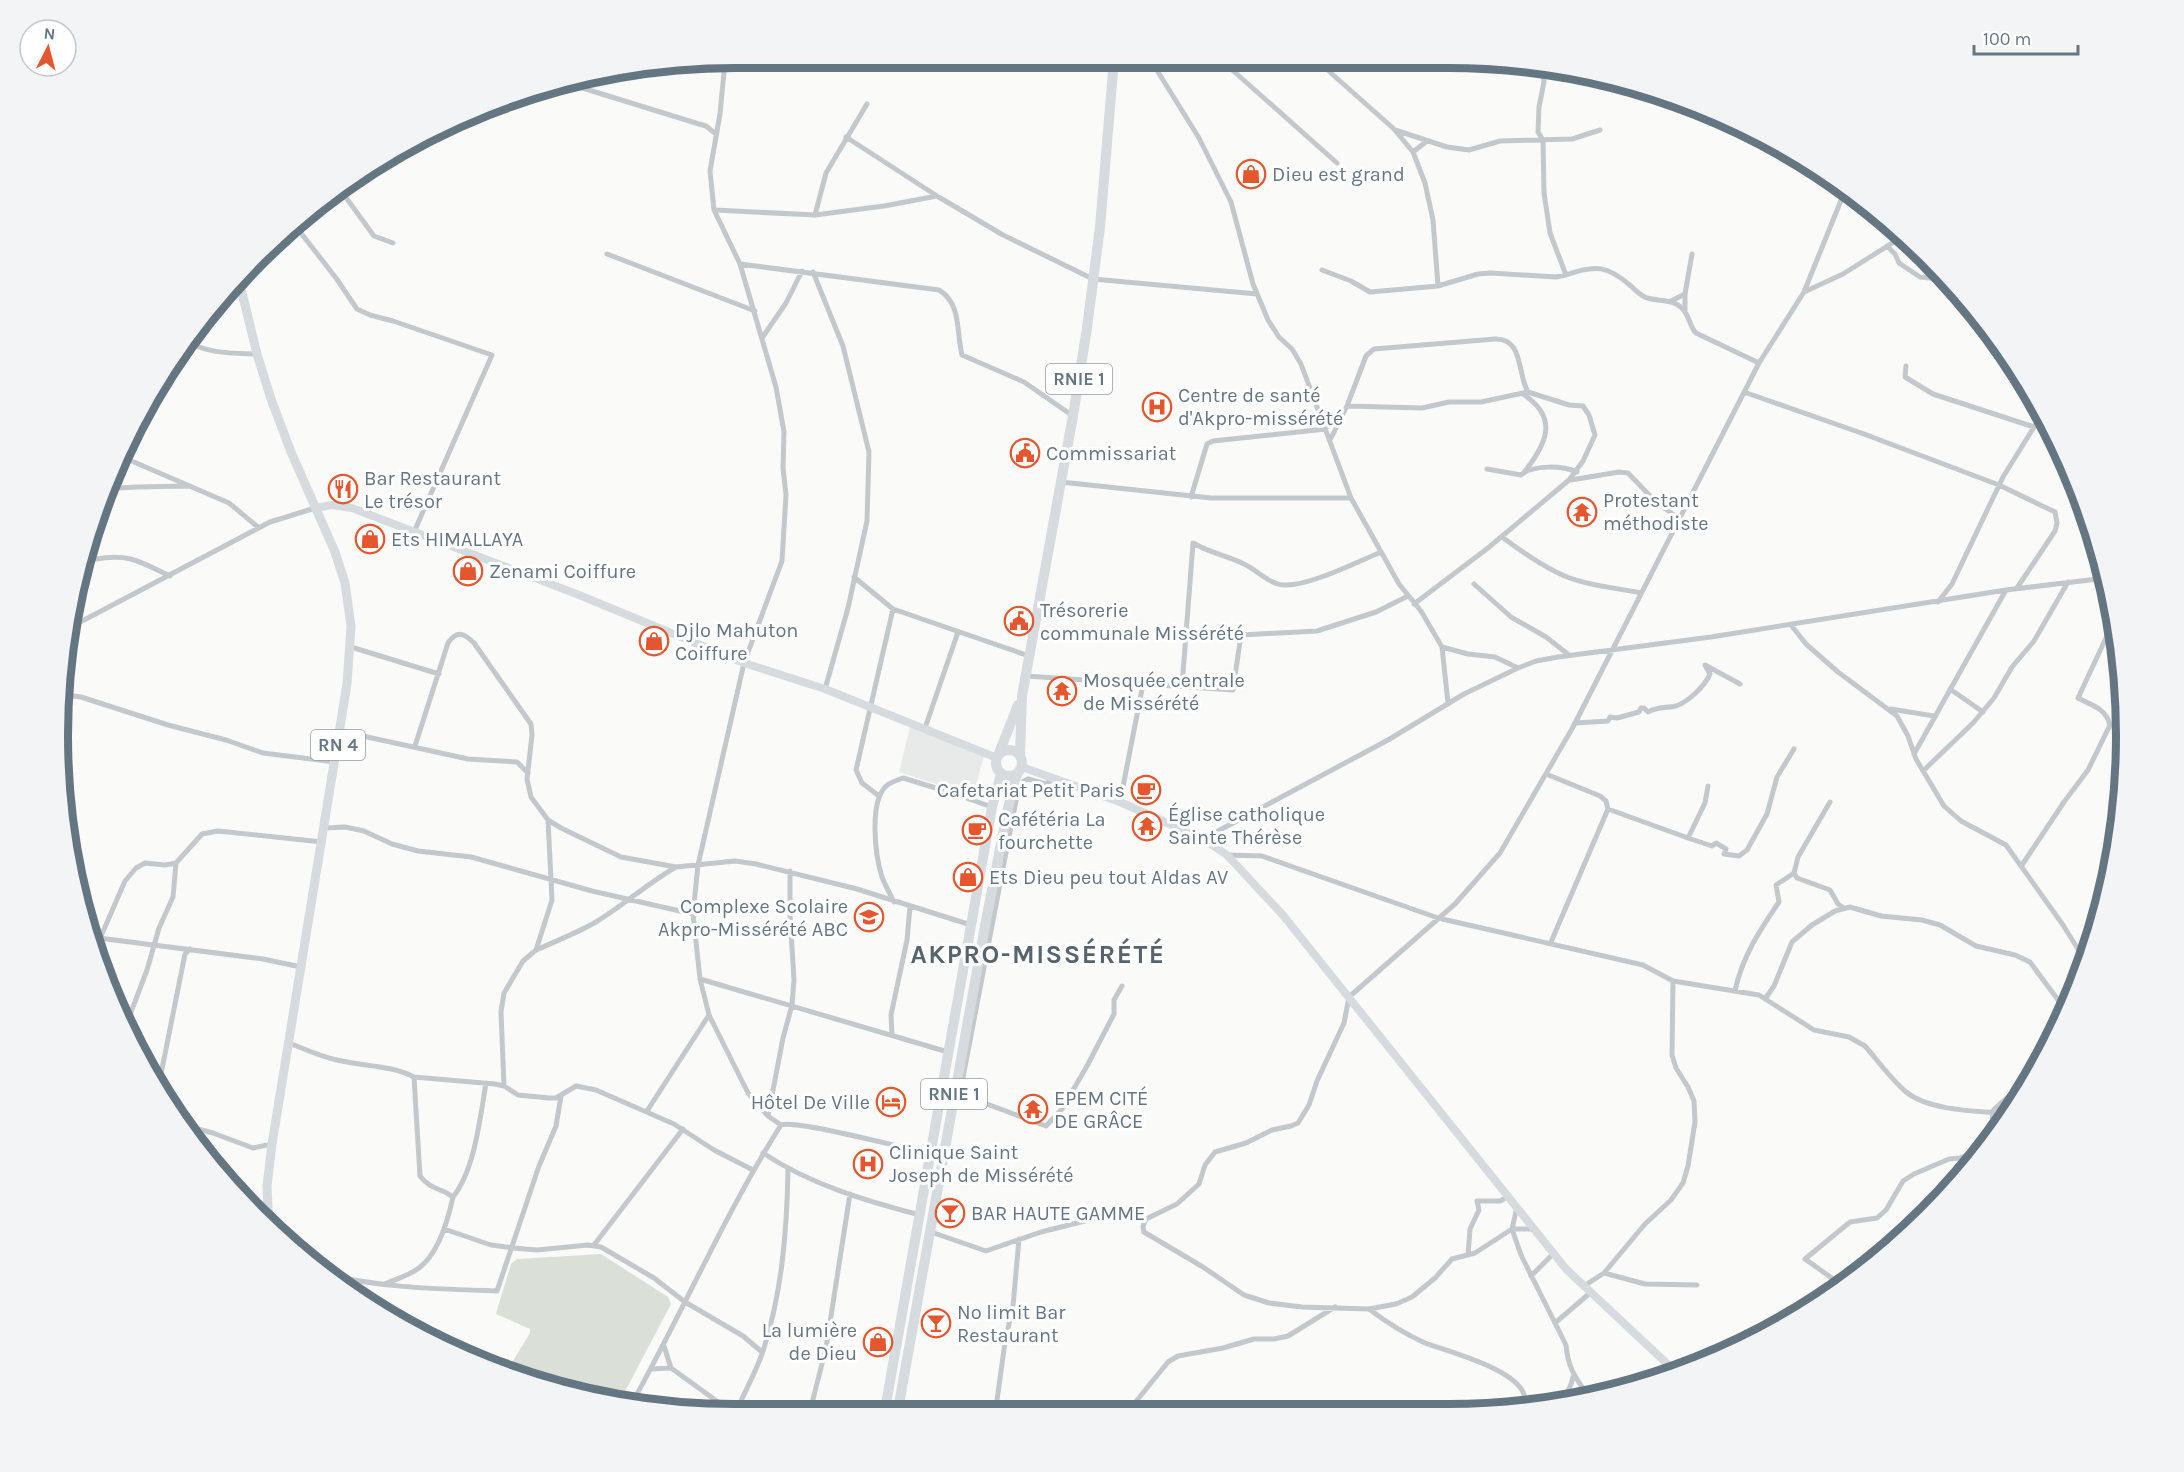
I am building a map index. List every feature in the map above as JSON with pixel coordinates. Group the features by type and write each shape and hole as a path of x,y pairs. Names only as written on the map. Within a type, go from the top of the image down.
{"highway":[{"name":"RNIE 1","path":"899,1404 1005,819 1022,759 1020,754 1022,696 1073,416 1093,279 1113,68"},
{"name":"RNIE 1","path":"998,755 1022,696"},
{"path":"1020,754 1010,749 998,755 995,764 1001,774 1006,776 1020,770"},
{"name":"RNIE 1","path":"886,1404 992,807 1001,774"},
{"path":"938,1111 951,1114"}],"main road":[{"name":"RN 4","path":"241,287 271,399 335,552 350,608 351,646 340,731 272,1144 267,1186 268,1214"},
{"path":"315,508 342,505 579,596 744,663 825,689 998,755"},
{"path":"1020,770 1120,802 1203,839 1227,855 1282,914 1554,1253 1587,1290 1671,1366"}],"street":[{"path":"724,68 710,171 714,210 740,264 777,387 784,432 783,468 786,495 782,561 744,663 698,865 693,914 700,979 709,1015 748,1093 768,1116 781,1125"},
{"path":"1156,68 1199,138 1231,202 1257,294 1268,320 1279,337 1292,349 1301,364 1351,498 1381,552 1442,647 1448,704"},
{"path":"1230,68 1337,163"},
{"path":"1325,68 1394,129 1413,152 1425,183 1433,220 1437,286"},
{"path":"1543,74 1538,132 1543,140 1544,193 1550,233 1566,275"},
{"path":"578,87 706,126 716,134"},
{"path":"815,215 826,173 867,104"},
{"path":"1394,129 1447,147 1469,150 1500,141 1572,139 1600,130"},
{"path":"1531,139 1538,132"},
{"path":"846,137 937,196 1003,235 1093,279 1257,294"},
{"path":"1413,152 1427,141"},
{"path":"344,195 374,236 393,243"},
{"path":"714,210 815,215 937,196"},
{"path":"1535,1229 1512,1229 1475,1253 1452,1259 1435,1278 1412,1297 1396,1304 1369,1309 1269,1303 1244,1295 1203,1267 1144,1232 1143,1226 1146,1220 1177,1204 1199,1184 1205,1165 1215,1152 1246,1143 1272,1130 1298,1123 1309,1106 1317,1081 1344,1023 1349,997 1455,904 1500,853 1575,723 1759,363 1804,292 1842,197"},
{"path":"299,230 357,309 492,355 414,532"},
{"path":"1804,292 1843,274 1897,240"},
{"path":"1887,246 1898,258 1899,263 1920,277 1936,279"},
{"path":"607,254 755,311"},
{"path":"1692,254 1685,312 1692,329 1759,363"},
{"path":"740,264 939,290 952,301 957,318 962,355 1024,382 1073,416"},
{"path":"1322,270 1351,281 1370,292 1437,286 1478,274 1556,277 1590,268 1609,270 1617,274 1642,296 1671,301 1685,312"},
{"path":"762,338 786,303 802,271"},
{"path":"813,273 843,346 867,438 869,466 867,522 848,608 825,689"},
{"path":"1671,301 1686,294"},
{"path":"1329,440 1347,406 1369,351 1495,339 1507,340 1514,347 1525,393 1541,409 1546,420 1546,432 1533,460 1521,475 1487,469"},
{"path":"194,346 225,353 257,354"},
{"path":"1906,366 1905,376 1933,394 2034,427"},
{"path":"1744,392 1999,485 2055,512 2057,523 2055,531 2017,588"},
{"path":"1347,406 1422,408 1449,402 1481,402 1525,393 1585,408 1595,435 1577,472 1569,480 1502,537 1414,604"},
{"path":"1938,602 1952,584 1999,485 2038,421"},
{"path":"1191,497 1207,444 1213,441 1326,429"},
{"path":"127,459 194,486 229,503 259,528"},
{"path":"1525,471 1568,468 1577,472"},
{"path":"1569,480 1619,472 1628,473 1654,500 1679,519"},
{"path":"1061,482 1191,497 1351,498"},
{"path":"115,489 194,486"},
{"path":"77,624 270,522 315,508"},
{"path":"1502,537 1534,559 1568,577 1641,593"},
{"path":"1182,686 1193,543 1208,552 1245,565 1284,586 1315,578 1381,552"},
{"path":"96,559 117,556 132,559 144,562 170,576"},
{"path":"854,576 893,609 1029,656"},
{"path":"1203,839 1388,740 1448,704 1536,661 1791,625 2017,588 2098,579"},
{"path":"1923,771 1983,712 1994,698 2012,667 2034,641 2067,582"},
{"path":"1474,584 1511,617 1546,637 1569,656"},
{"path":"1914,754 2006,590"},
{"path":"1026,676 1233,690 1241,635 1317,631 1376,612 1408,596"},
{"path":"879,796 862,783 856,770 893,609"},
{"path":"1791,625 1806,644 1838,672 1897,716 1936,796 1951,814 2006,845 2022,865 2080,953"},
{"path":"925,728 958,632"},
{"path":"415,746 447,643 455,634 466,634 531,724 528,773 531,797 548,820 621,856 676,867 735,861 790,871 857,888 894,902 971,925"},
{"path":"2022,865 2088,770 2110,725 2109,720 2096,704 2078,698 2109,634"},
{"path":"351,646 438,674"},
{"path":"1442,647 1468,654 1495,657 1518,668"},
{"path":"1575,723 1608,721 1610,717 1617,718 1639,712 1641,708 1648,712 1652,709 1677,706 1707,683 1710,674 1705,665 1740,684"},
{"path":"1120,802 1143,684"},
{"path":"1950,689 1983,712"},
{"path":"69,696 226,740 263,753 335,762"},
{"path":"1889,709 1934,716"},
{"path":"340,731 468,759 518,762 530,753"},
{"path":"1608,809 1712,846 1716,843 1722,845 1726,849 1724,854 1739,856 1748,850 1767,814 1777,777 1794,749"},
{"path":"518,762 528,773"},
{"path":"1546,774 1600,796 1606,801 1608,809 1551,942"},
{"path":"894,902 878,862 875,830 879,796 885,787 903,778 992,807"},
{"path":"904,1404 932,1231 1018,790 1023,781 1028,779 1046,783 1053,779"},
{"path":"1688,838 1705,803 1708,786"},
{"path":"1735,991 1739,971 1756,936 1779,902 1776,885 1794,873 1798,857 1830,802"},
{"path":"536,950 550,910 548,820"},
{"path":"325,828 345,827 364,831 392,844 418,851 471,857 551,880 693,914"},
{"path":"129,1016 173,897 176,863 202,834 209,831 241,833 322,842"},
{"path":"1227,855 1262,856 1438,918 1643,964 1673,981 1759,995 1814,1030 1849,1037 1865,1046 1906,1092 1918,1099 1961,1110 2000,1113"},
{"path":"99,938 125,881 136,868 145,863 165,865 176,863"},
{"path":"504,1086 501,1012 504,993 522,961 536,950 593,924 630,899 650,882 676,867"},
{"path":"768,1116 783,1038 792,1005 794,980 790,871"},
{"path":"1794,873 1797,878 1830,890 1844,908"},
{"path":"892,1035 891,1015 907,940 910,907"},
{"path":"1765,999 1774,986 1792,942 1812,925 1835,911 1858,907 1881,916 1922,920 1940,926 1976,946 2015,955 2030,962 2061,1004"},
{"path":"100,940 263,959 301,967"},
{"path":"161,1076 188,952"},
{"path":"700,979 948,1052"},
{"path":"1555,1323 1604,1273 1645,1224 1671,1200 1683,1183 1695,1122 1694,1101 1676,1068 1672,1055 1673,981"},
{"path":"960,1096 1046,1125 1062,1109 1087,1066 1114,1014 1114,1000 1122,986"},
{"path":"647,1111 709,1015"},
{"path":"288,1043 310,1053 337,1060 401,1072 414,1077 504,1086 518,1095 556,1098 574,1086 596,1090 647,1111 753,1170"},
{"path":"414,1077 420,1176 429,1187 449,1193 453,1197"},
{"path":"384,1285 417,1270 427,1261 444,1228 453,1197 463,1184 486,1083"},
{"path":"348,1280 421,1289 497,1291 556,1126 561,1096"},
{"path":"1993,1122 1992,1112 2000,1102 2011,1096"},
{"path":"636,1397 753,1170 781,1125 788,1123 799,1125 931,1154"},
{"path":"195,1128 253,1148 272,1144"},
{"path":"594,1245 682,1129"},
{"path":"763,1153 788,1169 850,1194 920,1215"},
{"path":"1835,1280 1805,1259 1850,1222 1877,1218 1886,1210 1903,1181 1949,1159 1969,1155"},
{"path":"741,1404 762,1352 781,1269 788,1219 788,1169"},
{"path":"812,1404 826,1348 850,1194"},
{"path":"1468,1255 1470,1229 1479,1210 1477,1201 1500,1201 1509,1196"},
{"path":"1517,1207 1512,1229 1521,1255 1566,1345 1567,1359 1574,1377 1584,1391"},
{"path":"932,1231 986,1251 1018,1239 1085,1221"},
{"path":"444,1228 491,1245 513,1248 537,1250 594,1245 654,1278 685,1302 743,1336 762,1352"},
{"path":"997,1404 1005,1342 1013,1306 1018,1239"},
{"path":"1531,1276 1554,1253"},
{"path":"1604,1273 1645,1284 1697,1285"},
{"path":"1134,1404 1168,1362 1178,1356 1223,1348 1254,1339 1288,1336 1335,1307"},
{"path":"1369,1309 1390,1325 1424,1342 1493,1367 1519,1386 1525,1400"},
{"path":"663,1346 671,1368 720,1404"},
{"path":"651,1369 671,1368"},
{"path":"1568,1394 1574,1377"}],"shaded area":[{"path":"910,727 984,756 973,796 899,772"},
{"path":"601,1254 668,1297 671,1304 623,1395 563,1382 510,1365 530,1333 530,1329 496,1314 511,1264 517,1259"}],"place":[{"name":"Dieu est grand","path":"1251,174"},
{"name":"Centre de santé d'Akpro-missérété","path":"1157,407"},
{"name":"Commissariat","path":"1025,453"},
{"name":"Bar Restaurant Le trésor","path":"343,489"},
{"name":"Protestant méthodiste","path":"1582,512"},
{"name":"Ets HIMALLAYA","path":"370,539"},
{"name":"Zenami Coiffure","path":"468,571"},
{"name":"Trésorerie communale Missérété","path":"1019,621"},
{"name":"Djlo Mahuton Coiffure","path":"654,641"},
{"name":"Mosquée centrale de Missérété","path":"1062,691"},
{"name":"Cafetariat Petit Paris","path":"1146,790"},
{"name":"Église catholique Sainte Thérèse","path":"1147,826"},
{"name":"Cafétéria La fourchette","path":"977,830"},
{"name":"Ets Dieu peu tout Aldas AV","path":"968,877"},
{"name":"Complexe Scolaire Akpro-Missérété ABC","path":"869,917"},
{"name":"Hôtel De Ville","path":"891,1102"},
{"name":"EPEM CITÉ DE GRÂCE","path":"1033,1109"},
{"name":"Clinique Saint Joseph de Missérété","path":"868,1164"},
{"name":"BAR HAUTE GAMME","path":"950,1213"},
{"name":"No limit Bar Restaurant","path":"936,1323"},
{"name":"La lumière de Dieu","path":"878,1342"}],"district":[{"name":"AKPRO-MISSÉRÉTÉ","path":"1038,954"}]}
